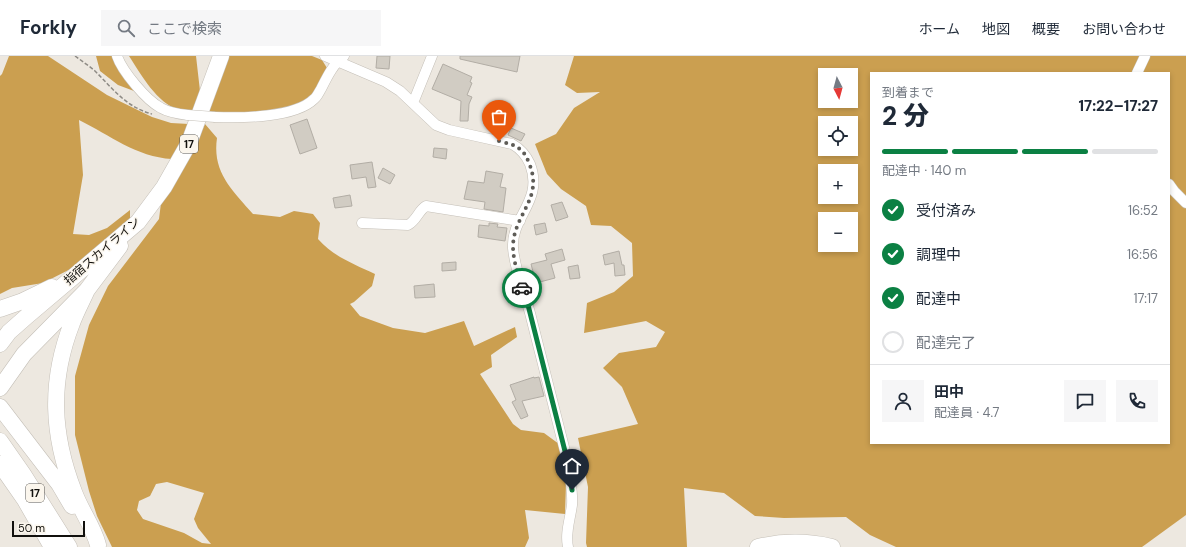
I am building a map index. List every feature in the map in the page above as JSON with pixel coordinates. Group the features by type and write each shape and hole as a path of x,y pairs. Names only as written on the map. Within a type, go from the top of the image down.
{"main road":[{"name":"指宿スカイライン","path":"0,344 9,332 138,222 164,187 190,143 221,56"},
{"path":"0,388 24,354 87,290 138,222"},
{"path":"0,309 23,301 74,277"},
{"path":"87,290 72,322 60,364 56,389 56,415 58,435 64,462 74,493 95,535 98,546"},
{"path":"0,407 59,484 98,546"},
{"name":"17","path":"0,441 23,474 69,547"},
{"name":"17","path":"0,464 25,500 52,547"},
{"path":"758,547 772,544 798,542 820,544 832,547"}],"street":[{"path":"117,56 120,64 146,97 161,108 180,114 215,117 253,117 289,112 301,107 314,99 341,58"},
{"path":"325,56 341,58 386,82 400,91 436,125 449,130 512,144 520,148 527,158 532,170 534,190 520,221 513,245 514,261 528,305 569,467 572,498 567,532 568,547"},
{"path":"413,103 432,56"},
{"path":"1137,72 1145,56"},
{"path":"1170,185 1186,203"},
{"path":"362,223 408,225 414,221 420,210 426,206 520,221"}],"path":[{"path":"75,56 94,70 117,95 146,113 157,116"}],"shaded area":[{"path":"9,56 48,56 107,95 152,117 171,123 189,124 172,159 135,150 79,120 83,175 73,234 89,235 107,228 130,210 130,224 100,254 43,283 12,288 0,294 0,76"},
{"path":"96,56 119,56 142,94 118,85 100,71"},
{"path":"129,56 196,56 200,91 195,113 180,111 171,107 157,95 150,88"},
{"path":"229,56 312,56 322,60 327,68 312,99 289,108 260,112 208,114"},
{"path":"574,56 1186,56 1186,515 1142,547 896,547 870,535 846,517 784,518 755,516 724,493 684,488 687,547 587,547 588,487 578,438 638,424 622,387 603,368 619,353 656,347 665,332 646,321 584,333 587,303 614,292 633,276 632,243 611,226 591,225 586,206 561,189 547,174 535,144 556,134 574,108 600,92 577,93 565,85"},
{"path":"205,124 217,138 216,150 218,161 225,180 253,214 280,217 294,211 313,214 320,223 318,239 324,245 345,260 375,274 372,286 350,304 360,316 393,328 425,333 464,321 474,346 515,327 517,337 491,355 492,367 480,374 513,424 521,430 544,433 559,444 566,484 565,514 525,510 529,538 525,547 112,547 97,516 75,435 75,376 89,325 108,286 159,219 161,203 188,161","holes":["167,482 204,493 194,519 198,528 211,544 202,543 184,533 143,519 137,510 139,501 150,496 156,484"]}],"building":[{"path":"377,56 390,56 389,69 376,68"},
{"path":"460,56 520,56 517,72 460,59"},
{"path":"443,64 472,77 470,82 472,83 467,95 472,97 469,104 468,121 460,121 461,101 432,89"},
{"path":"307,119 317,148 300,154 290,125"},
{"path":"511,128 525,134 521,141 508,135"},
{"path":"434,148 447,149 446,159 433,157"},
{"path":"372,162 376,187 368,188 366,177 352,179 350,165"},
{"path":"383,168 395,175 390,184 378,178"},
{"path":"486,171 503,174 500,187 506,188 503,212 484,209 485,202 464,199 468,181 484,183"},
{"path":"350,195 352,206 335,208 333,198"},
{"path":"562,202 568,217 556,221 551,205"},
{"path":"489,223 498,224 497,227 507,228 505,241 478,237 479,225 489,226"},
{"path":"545,223 547,232 536,235 534,225"},
{"path":"562,249 565,260 551,264 555,278 536,283 531,264 547,260 545,254"},
{"path":"619,251 622,265 624,265 625,275 615,276 614,263 605,265 603,255"},
{"path":"456,262 456,270 442,271 442,263"},
{"path":"578,265 580,278 570,279 568,267"},
{"path":"434,284 435,297 415,298 414,286"},
{"path":"534,377 539,377 544,396 522,401 528,416 521,419 512,402 516,400 510,385"}],"way so far":[{"path":"499,141 512,144 520,148 527,158 532,170 534,181 534,190 520,221 513,245 514,261 522,288"}],"route":[{"path":"522,288 528,305 569,467 572,490"}]}
